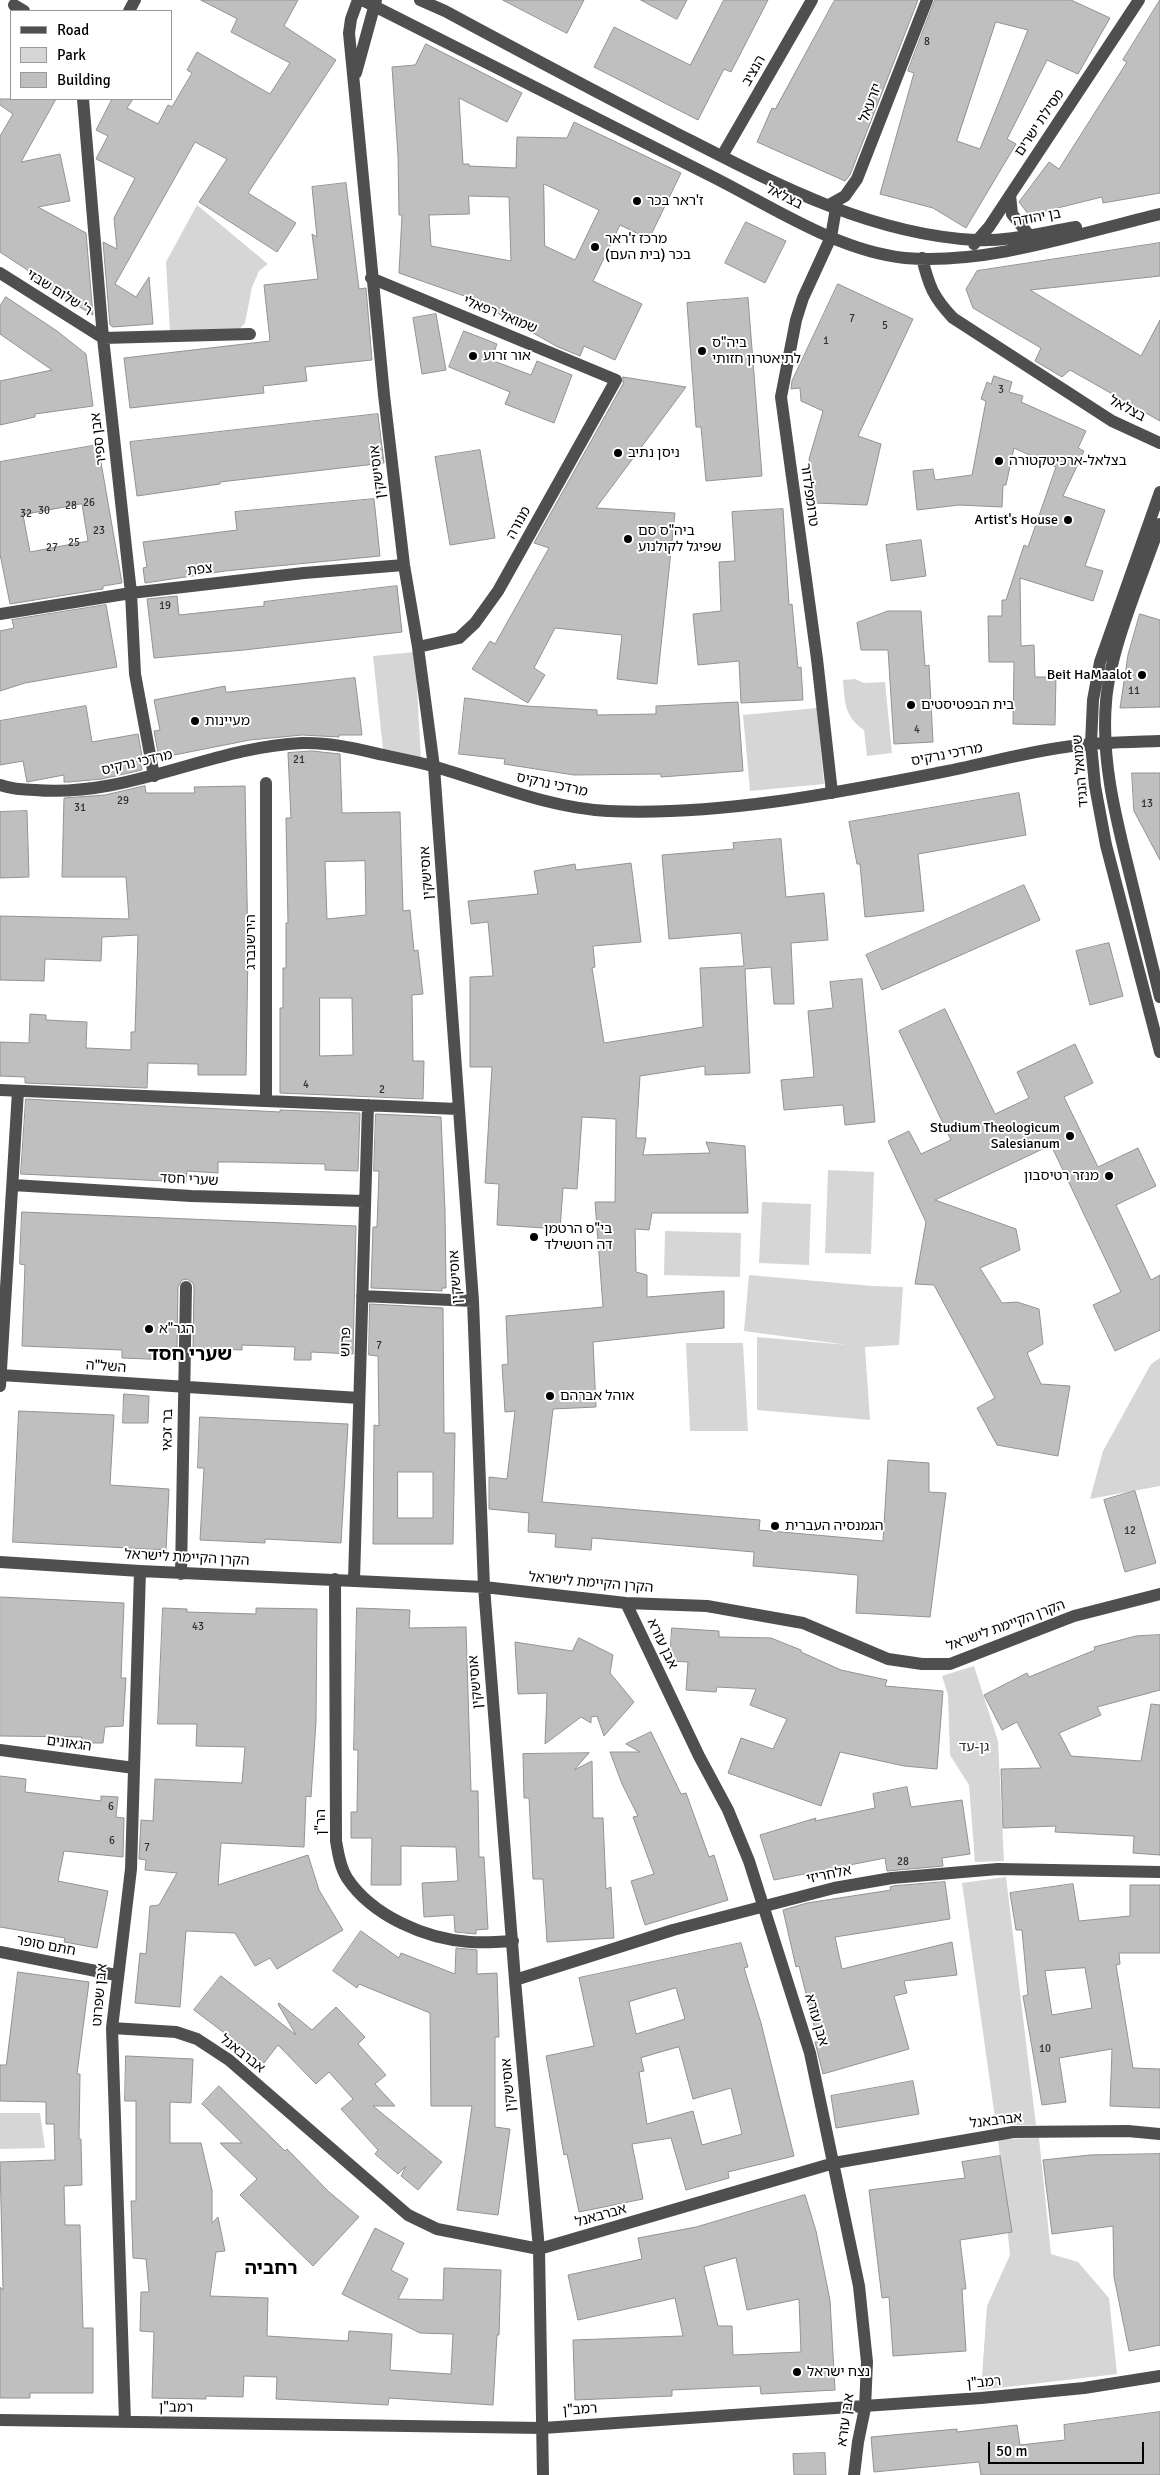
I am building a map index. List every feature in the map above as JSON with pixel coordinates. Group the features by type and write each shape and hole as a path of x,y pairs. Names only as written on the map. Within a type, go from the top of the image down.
{"street":[{"name":"אוסישקין","path":"358,0 351,19 349,33 372,278 404,565 418,647 434,766 473,1301 484,1587 515,1980 539,2249 543,2475"},
{"name":"בצלאל","path":"362,0 376,3 831,237 860,249 882,254 922,258 927,278 936,300 953,318 1112,421 1160,443"},
{"name":"בצלאל","path":"420,0 445,11 722,156 832,207 871,222 918,233"},
{"name":"הנציב","path":"722,156 812,0"},
{"name":"יזרעאל","path":"832,207 845,196 854,184 927,0"},
{"name":"מסילת ישרים","path":"958,256 977,241 1010,195 1139,0"},
{"name":"אוסישקין","path":"354,80 376,3"},
{"name":"אבן ספיר","path":"83,100 103,338 131,593 135,674 154,776"},
{"path":"1010,195 1012,214 1029,235"},
{"name":"טרומפלדור","path":"832,207 831,237 803,298 796,320 781,397 817,658 832,793"},
{"name":"בן יהודה","path":"918,233 977,241 1029,235 1160,213"},
{"name":"בן יהודה","path":"922,258 958,256 1038,244 1160,213"},
{"name":"ר' שלום שבזי","path":"0,273 103,338"},
{"name":"שמואל רפאלי","path":"372,278 616,380"},
{"path":"103,338 250,334"},
{"name":"מנורה","path":"418,647 459,638 475,623 498,591 616,380"},
{"name":"שמואל הנגיד","path":"1160,492 1100,662 1093,700 1092,744 1095,786 1106,845 1160,1052"},
{"name":"שמואל הנגיד","path":"1160,524 1109,677 1105,744 1111,796 1160,997"},
{"name":"צפת","path":"0,614 131,593 304,573 404,565"},
{"name":"מרדכי נרקיס","path":"0,785 9,788 51,792 79,790 130,782 284,744 319,743 363,750 434,766 526,796 605,811 656,811 722,806 832,793 1052,749 1092,744 1160,741"},
{"name":"הירשנברג","path":"266,784 266,1101"},
{"path":"0,1090 458,1109"},
{"path":"0,1386 18,1091"},
{"name":"פרוש","path":"354,1580 368,1105"},
{"name":"שערי חסד","path":"13,1185 191,1196 365,1201"},
{"name":"בר זכאי","path":"181,1574 186,1287"},
{"path":"362,1296 473,1301"},
{"name":"השל\"ה","path":"1,1375 359,1398"},
{"name":"הקרן הקיימת לישראל","path":"0,1562 181,1574 336,1579 484,1587 626,1603 707,1606 802,1623 834,1634 888,1659 922,1664 950,1664 1074,1616 1160,1594"},
{"name":"אבן שפרוט","path":"125,2422 112,2028 116,1975 130,1870 140,1571"},
{"name":"הר\"ן","path":"336,1579 336,1841 346,1877 378,1910 411,1927 442,1937 470,1942 513,1941"},
{"name":"אבן עזרא","path":"626,1603 699,1756 728,1810 764,1906 810,2053 859,2286 867,2362 865,2408 854,2475"},
{"name":"הגאונים","path":"0,1750 134,1768"},
{"name":"אלחריזי","path":"515,1980 673,1930 834,1888 892,1878 998,1869 1160,1872"},
{"name":"חתם סופר","path":"0,1952 116,1975"},
{"name":"אברבאנל","path":"112,2028 176,2032 197,2039 229,2060 408,2215 437,2229 539,2249 834,2163 1013,2132 1128,2131 1160,2134"},
{"name":"רמב\"ן","path":"0,2420 543,2428 865,2408 1084,2388 1160,2376"}],"green space":[{"path":"197,205 268,264 259,271 252,287 245,323 237,332 170,332 166,262"},
{"path":"415,652 421,760 383,749 373,656"},
{"path":"855,679 864,683 885,682 892,753 867,756 864,730 853,720 845,702 843,680"},
{"path":"817,708 824,784 750,791 743,715"},
{"path":"828,1170 874,1172 871,1254 825,1253"},
{"path":"762,1202 811,1204 809,1265 759,1263"},
{"path":"665,1231 741,1233 740,1277 664,1275"},
{"path":"749,1275 903,1287 899,1345 865,1347 870,1420 757,1410 757,1337 848,1345 744,1331"},
{"path":"686,1343 743,1343 748,1431 690,1431"},
{"path":"1160,1358 1160,1486 1090,1499 1103,1451 1151,1364"},
{"name":"גן-עד","path":"974,1666 998,1741 1004,1861 975,1862 969,1785 950,1755 948,1695 942,1676"},
{"path":"1006,1877 1036,2125 996,2125 962,1883"},
{"path":"0,2113 40,2113 45,2148 0,2149"},
{"path":"1039,2138 1051,2254 1078,2262 1109,2298 1117,2374 981,2390 987,2306 1010,2255 998,2139"}],"building":[{"path":"201,0 298,0 284,26 336,60 248,193 296,223 277,252 199,202 227,159 195,142 115,284 136,297 149,277 153,324 113,327 110,325 103,242 117,249 114,218 135,178 96,159 108,136 96,130 111,100 132,100 127,108 158,124 168,105 172,107 192,73 187,70 197,52 270,94 290,63 231,32 237,19"},
{"path":"503,0 584,0 567,33"},
{"path":"641,0 687,0 677,19"},
{"path":"724,0 768,0 731,72 724,69 698,120 594,67 614,27 690,65"},
{"path":"835,0 918,0 850,175 845,181 757,142 772,108 775,109"},
{"path":"935,0 1071,0 1110,18 1078,74 1047,60 1007,139 1016,144 966,228 933,208 880,194 914,73 908,71","holes":["996,22 1028,30 980,149 957,141"]},
{"path":"1160,0 1160,193 1103,203 1102,197 1029,215 1019,202 1049,162 1059,169 1127,62 1123,60"},
{"path":"426,44 522,93 507,122 459,98 463,164 469,164 469,166 516,168 517,137 567,138 574,122 681,173 649,239 620,225 593,281 642,304 615,360 584,346 580,356 558,347 485,306 490,305 399,273 402,215 399,215 398,156 392,67 415,65","holes":["544,184 599,210 575,260 545,246","469,196 509,197 511,261 431,246 429,215 469,214"]},
{"path":"0,99 55,100 21,162 60,154 70,201 38,207 86,233 93,315 29,277 32,273 0,252 0,136 13,114 0,105"},
{"path":"346,183 359,289 366,288 372,360 305,367 307,381 263,386 264,393 130,408 124,358 270,341 264,285 318,279 312,234 317,237 312,187"},
{"path":"746,222 786,241 765,283 725,263"},
{"path":"1160,243 1160,276 1030,290 1141,356 1160,320 1160,421 1070,370 1062,377 1035,361 1041,348 973,308 966,289 977,271"},
{"path":"838,284 913,319 858,436 881,444 867,505 815,503 809,459 823,411 801,401 800,388 791,389 792,381"},
{"path":"6,297 57,331 86,354 93,406 35,414 35,417 0,425 0,381 52,370 0,334 0,306"},
{"path":"748,298 762,476 706,481 701,427 696,427 687,303"},
{"path":"436,314 446,370 422,374 413,318"},
{"path":"464,331 497,344 491,360 531,375 537,361 572,375 554,423 505,404 510,392 449,367"},
{"path":"994,376 1012,382 1009,392 1023,396 1021,402 1086,431 1078,448 1084,451 1063,496 1105,510 1085,566 1103,571 1093,601 1020,578 1021,646 1034,645 1035,677 1056,677 1055,725 1013,724 1014,662 989,662 988,616 1002,616 1002,600 1006,600 1024,545 1028,547 1056,467 1014,448 1006,485 1003,485 1002,507 959,505 917,510 913,471 933,469 935,480 972,475 986,401 981,399 987,382 991,384"},
{"path":"623,377 686,387 596,508 675,513 657,684 617,679 622,635 555,628 534,668 545,675 528,703 472,669 490,641 495,644 549,548 534,543 623,384"},
{"path":"378,414 384,463 220,482 220,484 137,496 130,442"},
{"path":"98,445 122,583 103,586 103,589 10,604 0,554 0,462","holes":["82,504 88,541 30,552 23,515"]},
{"path":"480,450 495,538 450,545 435,457"},
{"path":"374,499 380,556 225,571 145,583 143,568 147,567 143,542 237,530 235,512"},
{"path":"783,509 789,605 792,604 798,668 801,667 803,700 741,703 739,661 698,665 693,614 721,611 719,562 735,561 732,512"},
{"path":"921,540 926,576 891,581 886,545"},
{"path":"397,586 402,632 154,658 147,599 177,596 179,615 264,606 264,602"},
{"path":"106,605 117,667 25,683 0,691 0,631 14,628 12,620"},
{"path":"888,611 921,611 925,666 929,665 933,742 894,744 888,650 861,650 857,623"},
{"name":"Beit HaMaalot","path":"1140,614 1160,620 1160,707 1120,708 1128,655"},
{"path":"355,678 362,735 339,735 339,737 302,735 250,740 159,758 154,731 160,730 154,700 225,686 226,692"},
{"path":"465,698 526,706 597,710 597,715 656,714 656,706 738,702 743,771 661,777 661,774 574,775 504,764 505,759 459,754"},
{"path":"86,706 92,742 138,734 143,761 140,761 142,770 102,779 64,782 64,775 27,782 23,761 0,765 0,721"},
{"path":"312,751 340,754 342,813 400,812 403,911 410,910 414,951 418,950 423,994 412,995 413,1061 424,1061 423,1099 280,1093 280,1008 283,1008 283,968 286,968 286,923 288,923 286,818 291,818 288,753","holes":["365,861 366,915 327,919 325,862","320,998 352,998 353,1055 320,1056"]},
{"path":"1132,773 1160,773 1160,860 1134,811"},
{"path":"145,786 146,793 195,793 194,787 245,786 248,950 246,1075 198,1075 198,1064 148,1063 147,1088 25,1083 25,1077 0,1076 0,1042 29,1043 30,1014 46,1015 46,1020 87,1022 86,1048 131,1050 131,1032 135,1032 138,935 102,937 101,961 45,959 44,981 0,980 0,916 129,919 126,877 62,877 64,798 105,795"},
{"path":"1019,793 1026,835 918,854 924,911 865,917 860,864 857,864 849,822"},
{"path":"27,811 29,877 0,878 0,812"},
{"path":"781,839 786,897 824,893 828,940 791,943 794,1004 774,1004 771,967 745,969 750,1073 705,1075 705,1066 640,1076 636,1138 646,1138 643,1155 710,1153 706,1142 745,1146 748,1213 652,1213 649,1230 635,1229 636,1272 647,1275 647,1297 724,1291 724,1328 593,1342 596,1407 553,1409 542,1502 760,1520 759,1530 883,1541 888,1460 929,1463 929,1492 946,1493 930,1617 856,1613 858,1575 753,1566 754,1552 592,1538 591,1550 555,1547 556,1534 528,1532 529,1513 489,1509 489,1477 507,1479 515,1411 505,1412 502,1365 508,1364 506,1316 603,1307 595,1202 615,1202 616,1119 582,1117 577,1189 563,1188 560,1229 497,1225 499,1184 485,1183 492,1067 470,1067 470,977 493,976 488,922 471,924 468,901 538,894 534,871 575,864 576,870 631,863 641,942 593,946 595,967 592,968 604,1043 703,1027 700,968 744,966 741,933 669,939 662,855 734,849 733,843"},
{"path":"1024,885 1040,920 882,990 866,955"},
{"path":"1109,943 1123,996 1090,1005 1076,951"},
{"path":"862,979 875,1122 845,1125 843,1105 784,1110 781,1080 814,1077 808,1011 833,1008 830,982"},
{"name":"מנזר רטיסבון","path":"945,1009 995,1114 1029,1098 1017,1072 1075,1044 1093,1083 1064,1097 1098,1167 1138,1148 1156,1186 1116,1205 1151,1280 1160,1275 1160,1330 1115,1351 1093,1305 1121,1292 1051,1145 935,1200 1016,1229 1020,1250 980,1268 1002,1303 1017,1302 1039,1309 1043,1344 1027,1353 1041,1384 1070,1386 1058,1456 997,1445 977,1408 995,1398 934,1285 915,1284 926,1222 888,1141 909,1131 921,1154 951,1140 899,1031"},
{"path":"26,1099 280,1112 280,1110 360,1113 358,1171 325,1170 325,1164 218,1162 218,1173 187,1171 186,1182 21,1174"},
{"path":"376,1114 441,1117 446,1288 442,1288 442,1291 371,1288 373,1227 377,1227 379,1171 374,1171"},
{"path":"22,1212 356,1226 353,1354 311,1352 311,1360 294,1360 295,1347 242,1345 242,1350 193,1348 194,1287 193,1283 187,1279 182,1280 178,1287 177,1347 175,1347 174,1360 122,1358 122,1350 22,1346 25,1265 20,1264"},
{"path":"370,1304 443,1308 444,1433 455,1433 453,1544 373,1544 374,1425 379,1426 378,1356 369,1355","holes":["398,1472 433,1472 433,1518 398,1518"]},
{"path":"124,1394 149,1396 148,1423 123,1423"},
{"path":"19,1411 114,1415 110,1485 169,1489 166,1550 13,1542"},
{"path":"200,1417 348,1424 341,1543 265,1539 265,1543 200,1540 204,1468 198,1468"},
{"path":"1135,1491 1156,1563 1125,1572 1104,1500"},
{"path":"0,1597 124,1603 121,1678 126,1678 123,1726 105,1727 103,1743 81,1743 82,1737 0,1736"},
{"path":"163,1608 187,1609 187,1612 256,1614 256,1608 317,1609 316,1722 311,1797 306,1796 304,1847 221,1843 218,1885 308,1855 319,1890 343,1930 277,1969 270,1958 255,1966 235,1933 186,1931 180,2007 135,2003 140,1953 146,1954 150,1906 159,1905 177,1873 145,1870 146,1860 139,1859 141,1820 153,1821 155,1779 242,1783 245,1747 196,1746 197,1724 158,1724"},
{"path":"357,1608 410,1610 409,1628 466,1627 471,1791 478,1791 479,1857 484,1857 488,1929 476,1930 476,1934 455,1932 454,1915 424,1917 422,1883 458,1881 456,1847 401,1846 401,1885 371,1885 372,1838 351,1838 351,1812 357,1812 358,1750 354,1750"},
{"path":"672,1628 719,1631 719,1637 771,1638 801,1650 801,1652 841,1670 887,1680 885,1686 943,1691 937,1769 904,1766 840,1752 821,1806 728,1773 741,1738 773,1749 787,1719 750,1705 756,1689 717,1687 716,1692 686,1690 688,1662 670,1661"},
{"path":"1160,1635 1160,1690 1097,1707 1101,1715 1059,1733 1071,1756 1141,1761 1151,1704 1160,1705 1160,1855 1133,1853 1134,1836 1055,1832 1056,1826 1003,1828 1001,1769 1041,1768 1017,1722 1002,1730 984,1695 1027,1673 1029,1677 1095,1650 1094,1647 1136,1636"},
{"path":"579,1638 613,1655 610,1673 634,1702 604,1736 597,1716 591,1717 591,1723 581,1717 545,1744 547,1693 518,1694 515,1642 572,1651"},
{"path":"651,1732 681,1794 686,1793 709,1857 714,1855 728,1900 645,1925 631,1881 654,1874 633,1817 638,1816 622,1784 610,1752 640,1752 626,1744"},
{"path":"589,1753 574,1770 592,1761 593,1818 603,1818 606,1889 611,1887 614,1938 547,1942 543,1879 533,1879 529,1798 524,1798 523,1754"},
{"path":"0,1776 26,1779 25,1792 101,1801 101,1796 118,1797 116,1817 124,1818 123,1857 64,1851 58,1881 108,1891 97,1948 64,1942 65,1938 0,1927"},
{"path":"907,1787 911,1807 962,1800 970,1854 942,1858 943,1866 887,1871 885,1858 774,1880 760,1835 816,1818 815,1821 875,1808 873,1794"},
{"path":"945,1882 950,1919 835,1937 842,1969 952,1942 957,1975 904,1981 907,1993 894,1996 909,2049 823,2074 815,2042 818,2041 799,1966 796,1967 783,1910 807,1903 891,1890 890,1887 893,1886"},
{"path":"1073,1884 1079,1921 1130,1916 1130,1885 1160,1885 1160,1953 1119,1953 1120,1964 1116,1965 1133,2068 1160,2069 1160,2108 1110,2106 1112,2049 1059,2058 1066,2102 1042,2105 1023,1996 1028,1995 1022,1930 1016,1930 1010,1893","holes":["1085,1968 1092,2008 1052,2015 1045,1971"]},
{"path":"361,1931 399,1958 401,1953 455,1974 456,1948 477,1950 477,1974 497,1973 499,2037 495,2037 495,2127 510,2129 498,2215 457,2210 472,2106 431,2106 430,2013 359,1984 357,1988 333,1971"},
{"path":"741,1943 748,1967 744,1968 761,2023 794,2156 728,2172 729,2178 686,2190 671,2138 632,2144 643,2199 579,2212 567,2154 564,2155 546,2056 594,2046 579,1978","holes":["676,1988 685,2019 636,2034 629,2002","679,2047 693,2099 731,2088 742,2134 702,2145 693,2111 647,2124 639,2072 644,2071 641,2058"]},
{"path":"18,1972 89,1982 77,2074 80,2074 79,2139 81,2139 82,2185 64,2186 65,2225 80,2225 83,2328 93,2328 93,2393 30,2393 30,2398 0,2398 0,2287 3,2290 0,2162 55,2160 54,2124 46,2124 46,2102 0,2101 0,2065 6,2065"},
{"path":"221,1976 296,2035 279,2003 312,2030 336,2007 365,2037 358,2044 386,2075 375,2084 395,2106 373,2106 442,2162 418,2190 401,2176 406,2166 398,2174 375,2154 378,2150 341,2109 353,2099 329,2072 316,2084 278,2045 264,2063 194,2010"},
{"path":"126,2056 193,2059 191,2103 170,2102 170,2143 201,2143 212,2190 212,2223 218,2217 225,2251 216,2252 210,2296 268,2298 267,2336 348,2341 349,2331 392,2334 390,2370 451,2374 453,2334 420,2333 342,2294 375,2228 404,2243 391,2270 408,2279 398,2299 443,2300 444,2268 501,2270 499,2335 497,2335 493,2405 389,2398 388,2405 276,2399 277,2377 244,2376 243,2397 206,2396 206,2399 152,2398 154,2332 140,2331 141,2292 149,2292 146,2259 133,2258 131,2201 136,2201 136,2101 125,2101"},
{"path":"913,2081 919,2114 836,2128 831,2096"},
{"path":"219,2086 285,2151 287,2149 329,2192 359,2217 313,2266 240,2195 257,2179 220,2143 242,2143 202,2104"},
{"path":"1160,2154 1160,2345 1129,2351 1114,2277 1113,2226 1052,2234 1043,2160 1090,2155"},
{"path":"1000,2156 1012,2232 960,2240 966,2289 962,2289 966,2351 893,2356 889,2297 882,2298 869,2190 965,2178 962,2162"},
{"path":"805,2195 816,2231 830,2300 835,2390 761,2394 760,2386 672,2390 672,2396 575,2400 573,2340 683,2336 675,2298 578,2320 568,2275 642,2259 638,2238 696,2227","holes":["736,2258 747,2310 799,2299 801,2352 733,2355 732,2326 718,2326 704,2267"]},
{"path":"1160,2412 1160,2475 981,2475 979,2462 874,2472 871,2437 957,2429 957,2432 1017,2425 1020,2445 1065,2440 1064,2425"},
{"path":"825,2453 826,2475 794,2475 793,2454"}],"place":[{"name":"ז'ראר בכר","path":"637,201"},
{"name":"מרכז ז'ראר בכר (בית העם)","path":"595,247"},
{"name":"ביה\"ס לתיאטרון חזותי","path":"702,351"},
{"name":"אור זרוע","path":"473,356"},
{"name":"ניסן נתיב","path":"618,453"},
{"name":"בצלאל-ארכיטקטורה","path":"999,461"},
{"name":"Artist's House","path":"1068,520"},
{"name":"ביה\"ס סם שפיגל לקולנוע","path":"628,539"},
{"name":"Beit HaMaalot","path":"1142,675"},
{"name":"בית הבפטיסטים","path":"911,705"},
{"name":"מעיינות","path":"195,721"},
{"name":"Studium Theologicum Salesianum","path":"1070,1136"},
{"name":"מנזר רטיסבון","path":"1109,1176"},
{"name":"בי\"ס הרטמן דה רוטשילד","path":"534,1237"},
{"name":"הגר\"א","path":"149,1329"},
{"name":"אוהל אברהם","path":"550,1396"},
{"name":"הגמנסיה העברית","path":"775,1526"},
{"name":"נצח ישראל","path":"797,2372"}],"district":[{"name":"שערי חסד","path":"190,1355"},
{"name":"רחביה","path":"271,2269"}]}
